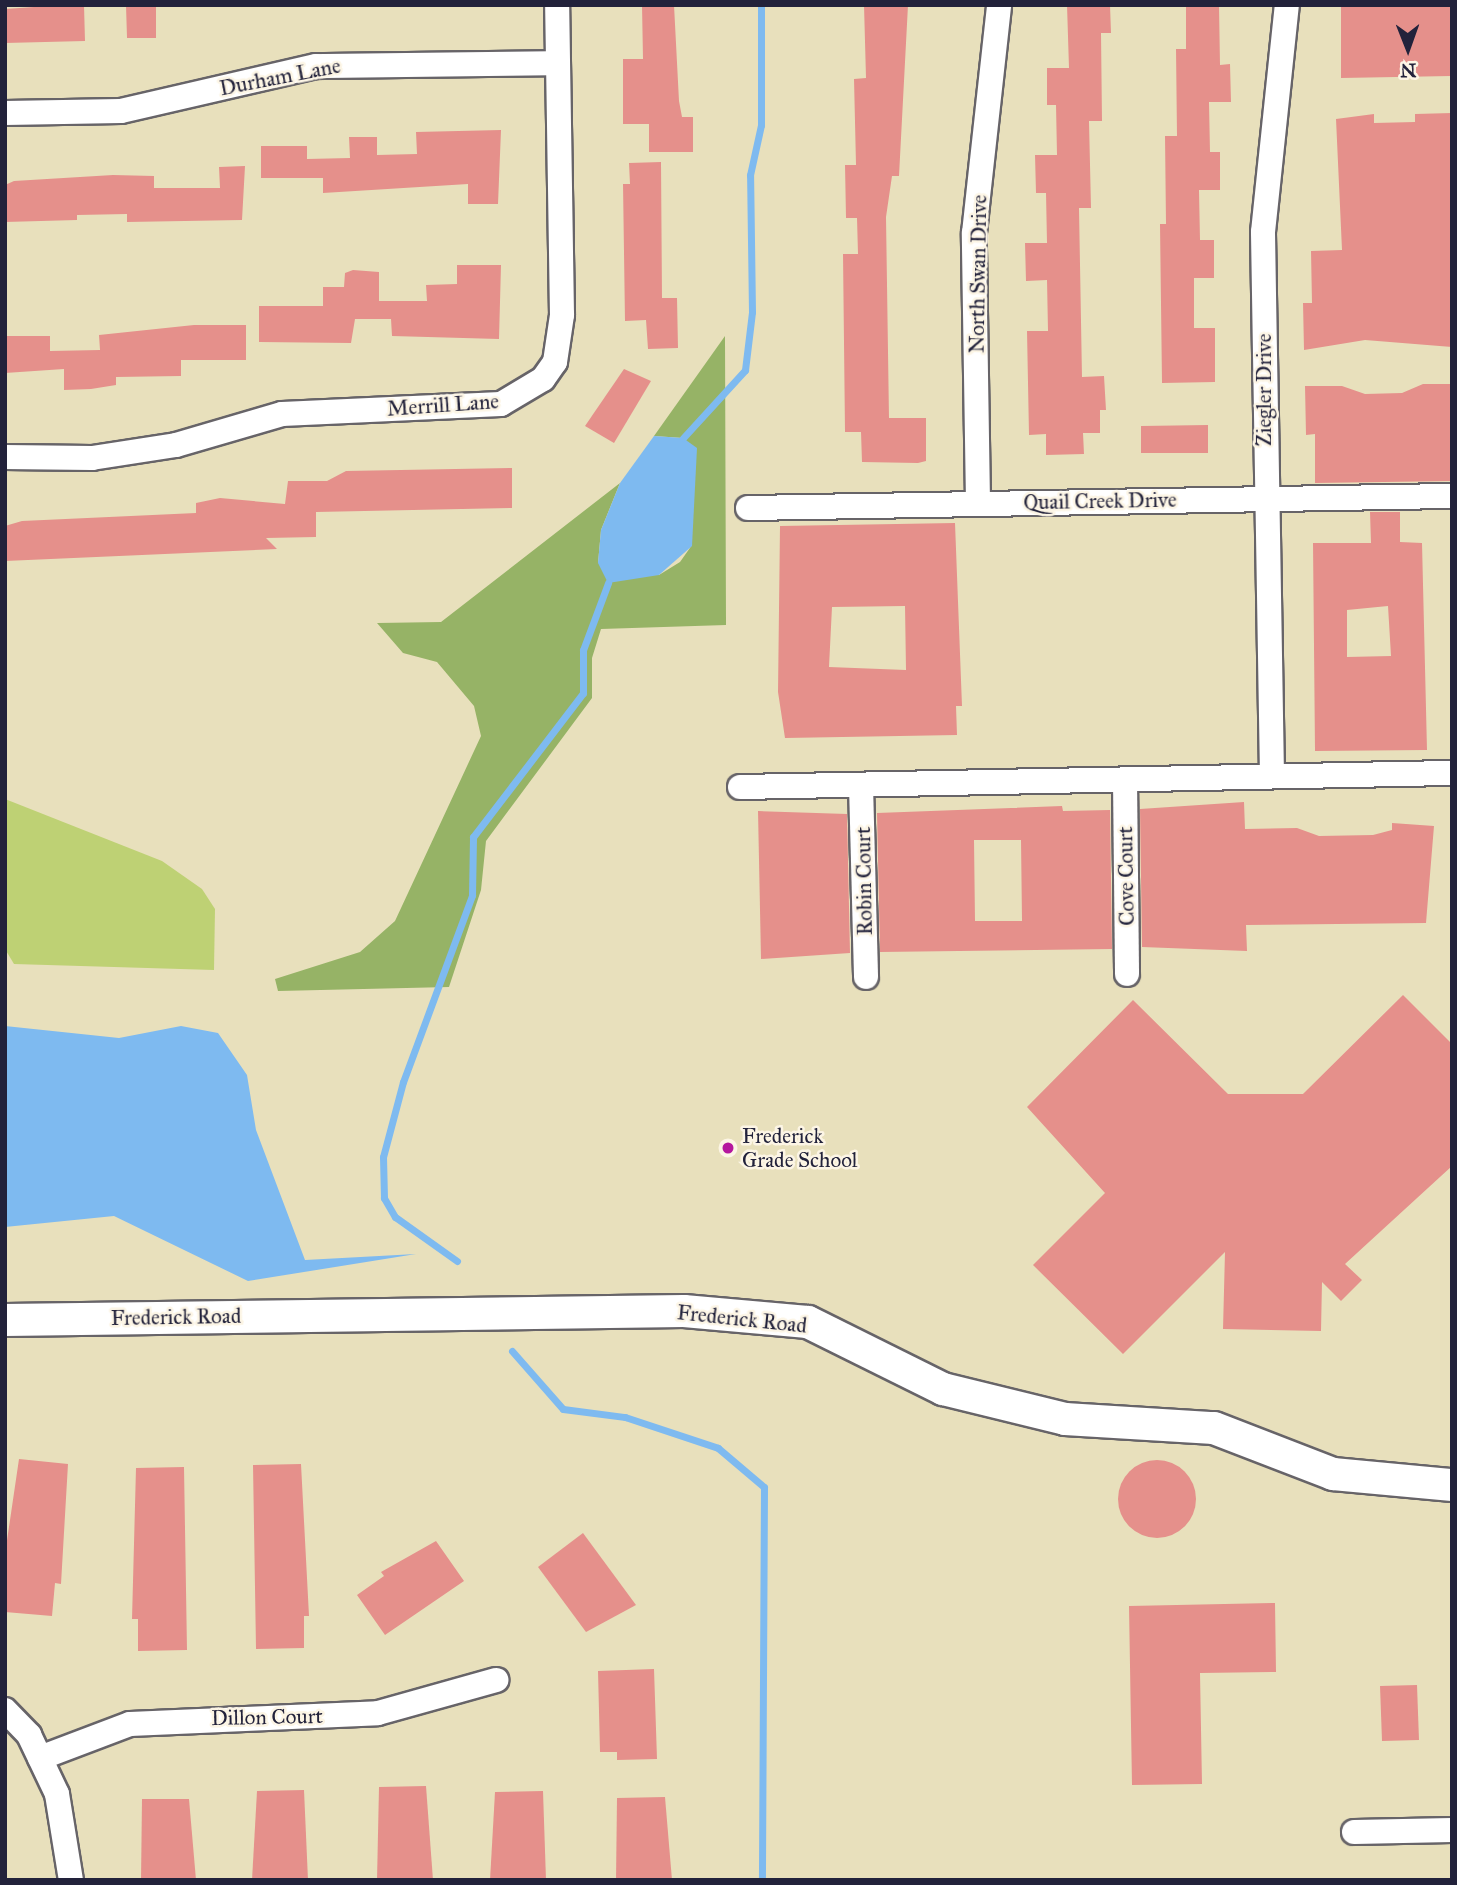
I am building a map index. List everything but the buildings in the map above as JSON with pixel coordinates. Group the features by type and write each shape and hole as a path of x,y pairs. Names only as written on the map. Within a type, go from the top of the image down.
{"street":[{"name":"Merrill Lane","path":"5,457 92,458 176,445 282,414 501,404 524,394 543,379 561,340 557,5"},
{"name":"North Swan Drive","path":"978,502 974,233 999,5"},
{"name":"Ziegler Drive","path":"1272,776 1265,499 1264,232 1287,5"},
{"name":"Durham Lane","path":"5,113 121,111 316,66 558,63"},
{"name":"Quail Creek Drive","path":"748,508 1452,496"},
{"path":"740,787 1452,773"},
{"name":"Cove Court","path":"1125,779 1127,974"},
{"name":"Robin Court","path":"861,785 866,977"},
{"name":"Frederick Road","path":"5,1320 684,1311 808,1322 943,1389 1065,1419 1214,1428 1332,1474 1452,1485"},
{"name":"Dillon Court","path":"40,1758 130,1724 378,1713 496,1680"},
{"path":"5,1710 40,1758 65,1820 71,1880"},
{"path":"1354,1832 1452,1830"}],"green space":[{"path":"725,336 726,625 601,629 592,658 592,698 486,841 481,890 449,987 278,991 275,979 360,952 395,921 481,736 474,706 437,662 403,653 377,623 441,622 620,483 601,530 598,563 659,575 680,562 692,545 683,438 654,436"},
{"path":"5,799 162,861 202,889 215,909 214,970 14,964 5,949"}],"water":[{"path":"654,436 683,438 697,448 692,546 659,575 608,583 598,563 601,530 620,483"},
{"path":"5,1026 119,1038 181,1026 218,1033 247,1075 256,1130 305,1260 416,1254 248,1281 114,1216 5,1227"}],"waterway":[{"path":"683,438 745,370 752,312 750,175 761,125 761,5"},
{"path":"457,1261 395,1217 384,1198 383,1157 403,1082 472,895 473,837 583,693 583,650 608,583"},
{"path":"512,1351 563,1409 625,1417 718,1448 764,1487 762,1880"}],"place":[{"name":"Frederick Grade School","path":"728,1148"}]}
